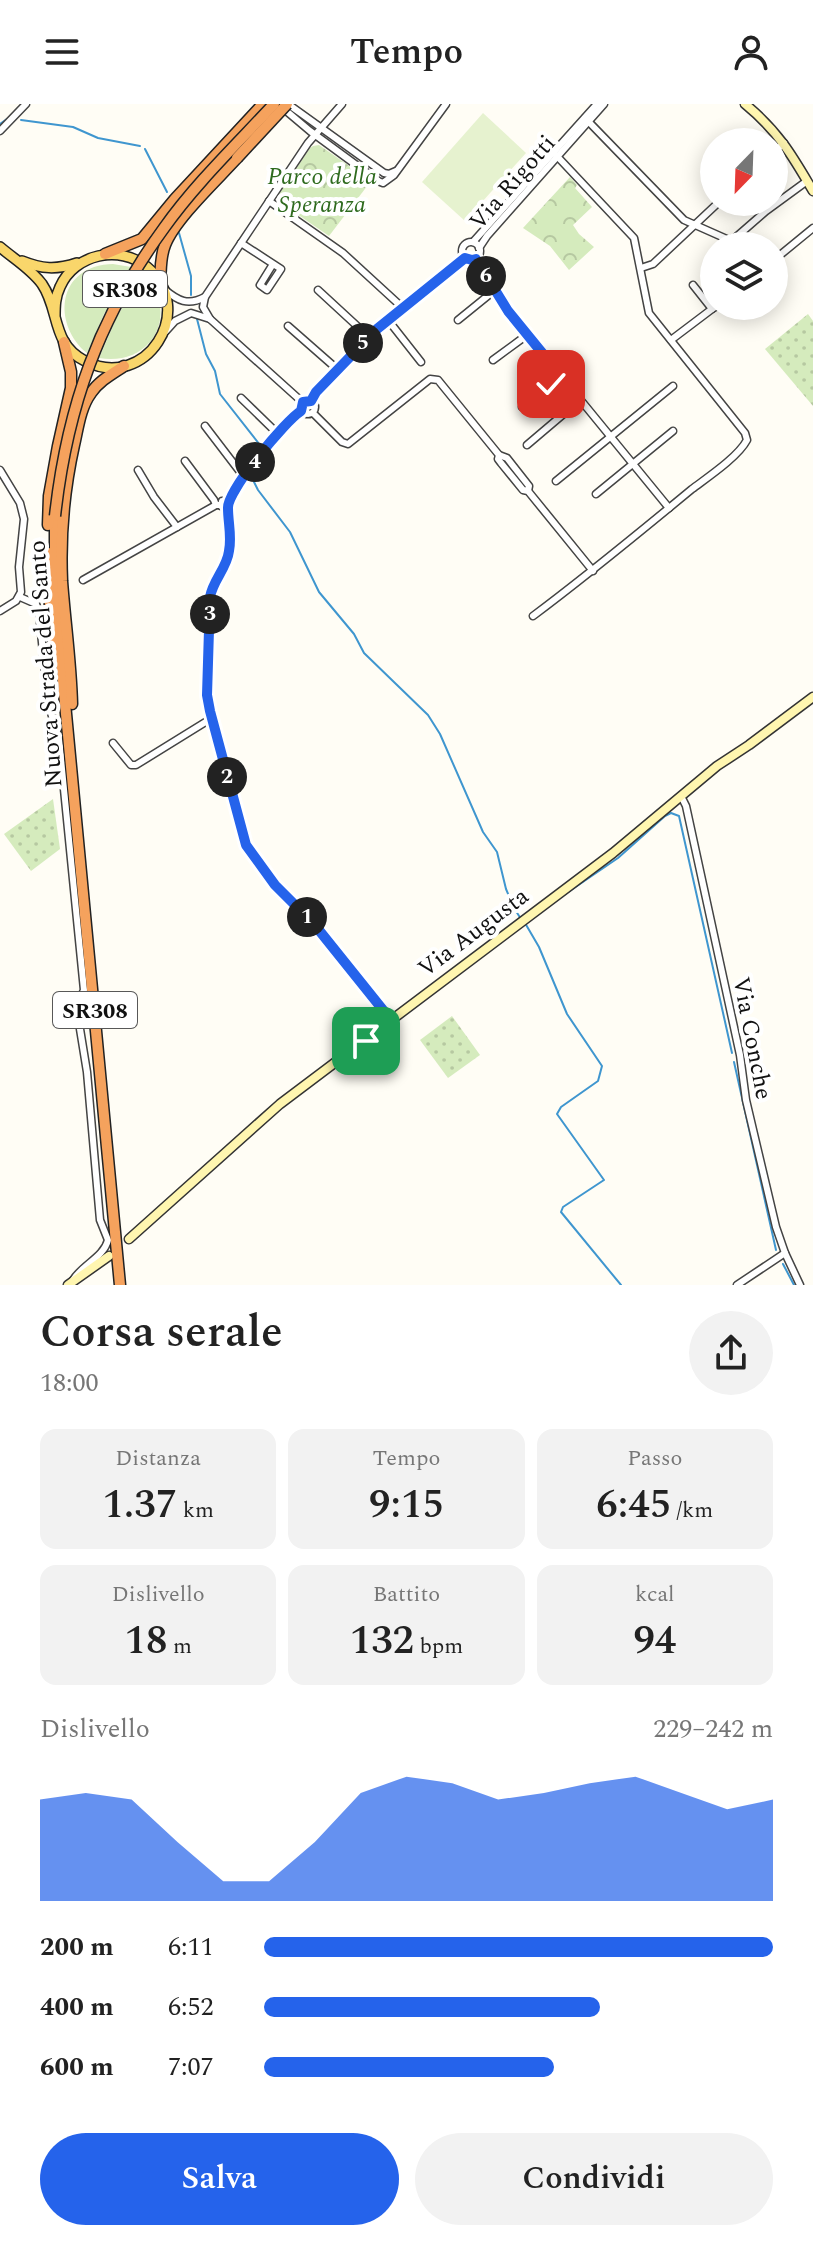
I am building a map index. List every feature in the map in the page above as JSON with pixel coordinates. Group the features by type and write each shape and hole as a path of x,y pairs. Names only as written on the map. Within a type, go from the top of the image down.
{"highway":[{"path":"105,254 142,239 263,104"},
{"name":"Nuova Strada del Santo","path":"120,1285 55,579 55,516 64,449 79,391 110,316 136,269 166,225 276,104"},
{"path":"162,285 162,256 177,224 287,104"},
{"path":"64,342 71,372 71,388 49,496 48,584 59,704 69,734"},
{"path":"69,734 71,676 62,580 65,492 84,406 92,390 124,366"}],"main road":[{"path":"0,247 40,282 49,296 64,342 84,361 111,368 136,363 149,354 163,334 168,312 162,285 143,263 118,254 105,254 56,269 41,268 14,258"},
{"path":"55,317 55,301 61,285 70,271 84,261"}],"street":[{"path":"0,131 26,104"},
{"path":"276,104 315,136 383,183 390,179 446,104"},
{"path":"287,104 384,173 396,171"},
{"path":"313,413 307,415 296,396 210,319 203,307 205,297 308,143 342,104"},
{"name":"Via Rigotti","path":"476,245 597,104"},
{"name":"Via Rigotti","path":"587,119 604,104"},
{"path":"745,104 772,128"},
{"path":"587,119 684,220 706,232"},
{"path":"788,150 813,191"},
{"path":"533,616 593,571 723,464 747,440 745,433 649,313 634,238 556,155"},
{"path":"788,195 807,181"},
{"path":"269,201 343,253 403,308"},
{"path":"641,268 653,264 704,216"},
{"path":"742,232 760,216"},
{"path":"788,249 813,228"},
{"path":"241,243 273,264"},
{"name":"Via Rigotti","path":"465,244 476,245 480,254 476,259 465,258 462,248 465,244"},
{"name":"Via Rigotti","path":"311,401 369,337 465,258"},
{"path":"476,259 527,335 669,508"},
{"path":"162,285 179,300 186,302 205,297"},
{"path":"693,285 700,293"},
{"path":"318,290 369,337"},
{"path":"458,320 495,290"},
{"path":"163,334 183,315 198,314 210,319"},
{"path":"671,340 700,318"},
{"path":"388,320 421,362"},
{"path":"288,326 337,369"},
{"path":"493,360 527,335"},
{"path":"522,407 561,376"},
{"path":"313,413 342,442 348,444 430,379 440,381 499,455 507,458 529,486 528,491 593,571"},
{"path":"556,481 673,386"},
{"path":"241,398 278,434"},
{"path":"83,580 223,505 307,400 315,405 313,413"},
{"path":"527,445 580,400"},
{"path":"205,426 244,477"},
{"path":"596,494 673,431"},
{"path":"185,461 214,500 223,505 231,534 227,559 214,581 210,597 207,695 246,845 275,885 314,924 391,1020"},
{"path":"0,470 23,513 19,567 21,592 18,599 0,611"},
{"path":"138,470 177,527"},
{"path":"18,599 36,604 39,612 48,703 59,739 84,990 79,1001 80,1029 87,1072 100,1220 108,1240 105,1249 69,1284"},
{"name":"Via Augusta","path":"129,1239 280,1104 613,853 717,766 813,697"},
{"path":"113,743 131,765 136,765 212,718"},
{"name":"Via Conche","path":"681,796 686,806 740,1055 746,1100 776,1227 800,1285"},
{"path":"737,1285 785,1253"},
{"path":"69,1284 109,1256"}],"green space":[{"path":"483,113 526,153 465,221 422,182"},
{"name":"Parco della Speranza","path":"319,145 371,181 329,236 278,199 310,148"},
{"path":"570,177 577,185 575,188 592,207 573,225 594,247 569,270 550,246 523,228"},
{"path":"113,264 131,267 104,314 87,353 70,332 65,307 67,294 81,274 96,266"},
{"path":"141,274 159,300 161,314 154,337 137,353 113,359 99,358 116,319"},
{"path":"808,314 813,321 813,406 765,349"},
{"path":"53,799 60,849 31,871 4,834"},
{"path":"452,1016 480,1055 448,1078 420,1040"}],"waterway":[{"path":"0,124 7,119"},
{"path":"21,120 73,127 98,138 140,146"},
{"path":"145,149 167,192"},
{"path":"179,233 191,276 191,295"},
{"path":"197,319 220,394 260,445"},
{"path":"267,455 252,478 258,490 290,532 319,592 354,634 364,653 428,715 440,734 483,832 497,852 506,889 521,919"},
{"path":"555,901 618,858 665,816 671,813 679,816 732,1053"},
{"path":"525,923 539,947 567,1014 602,1066 598,1081 561,1107 557,1114 604,1180 563,1207 561,1212 621,1285"},
{"path":"734,1062 776,1250"},
{"path":"783,1264 794,1285"}],"route":[{"path":"366,1041 391,1020 314,924 254,859 246,845 210,711 207,695 210,597 214,581 229,552 228,501 261,455 301,411 303,402 311,401 337,369 377,329 465,258 476,259 508,311 561,376 551,384"}]}
